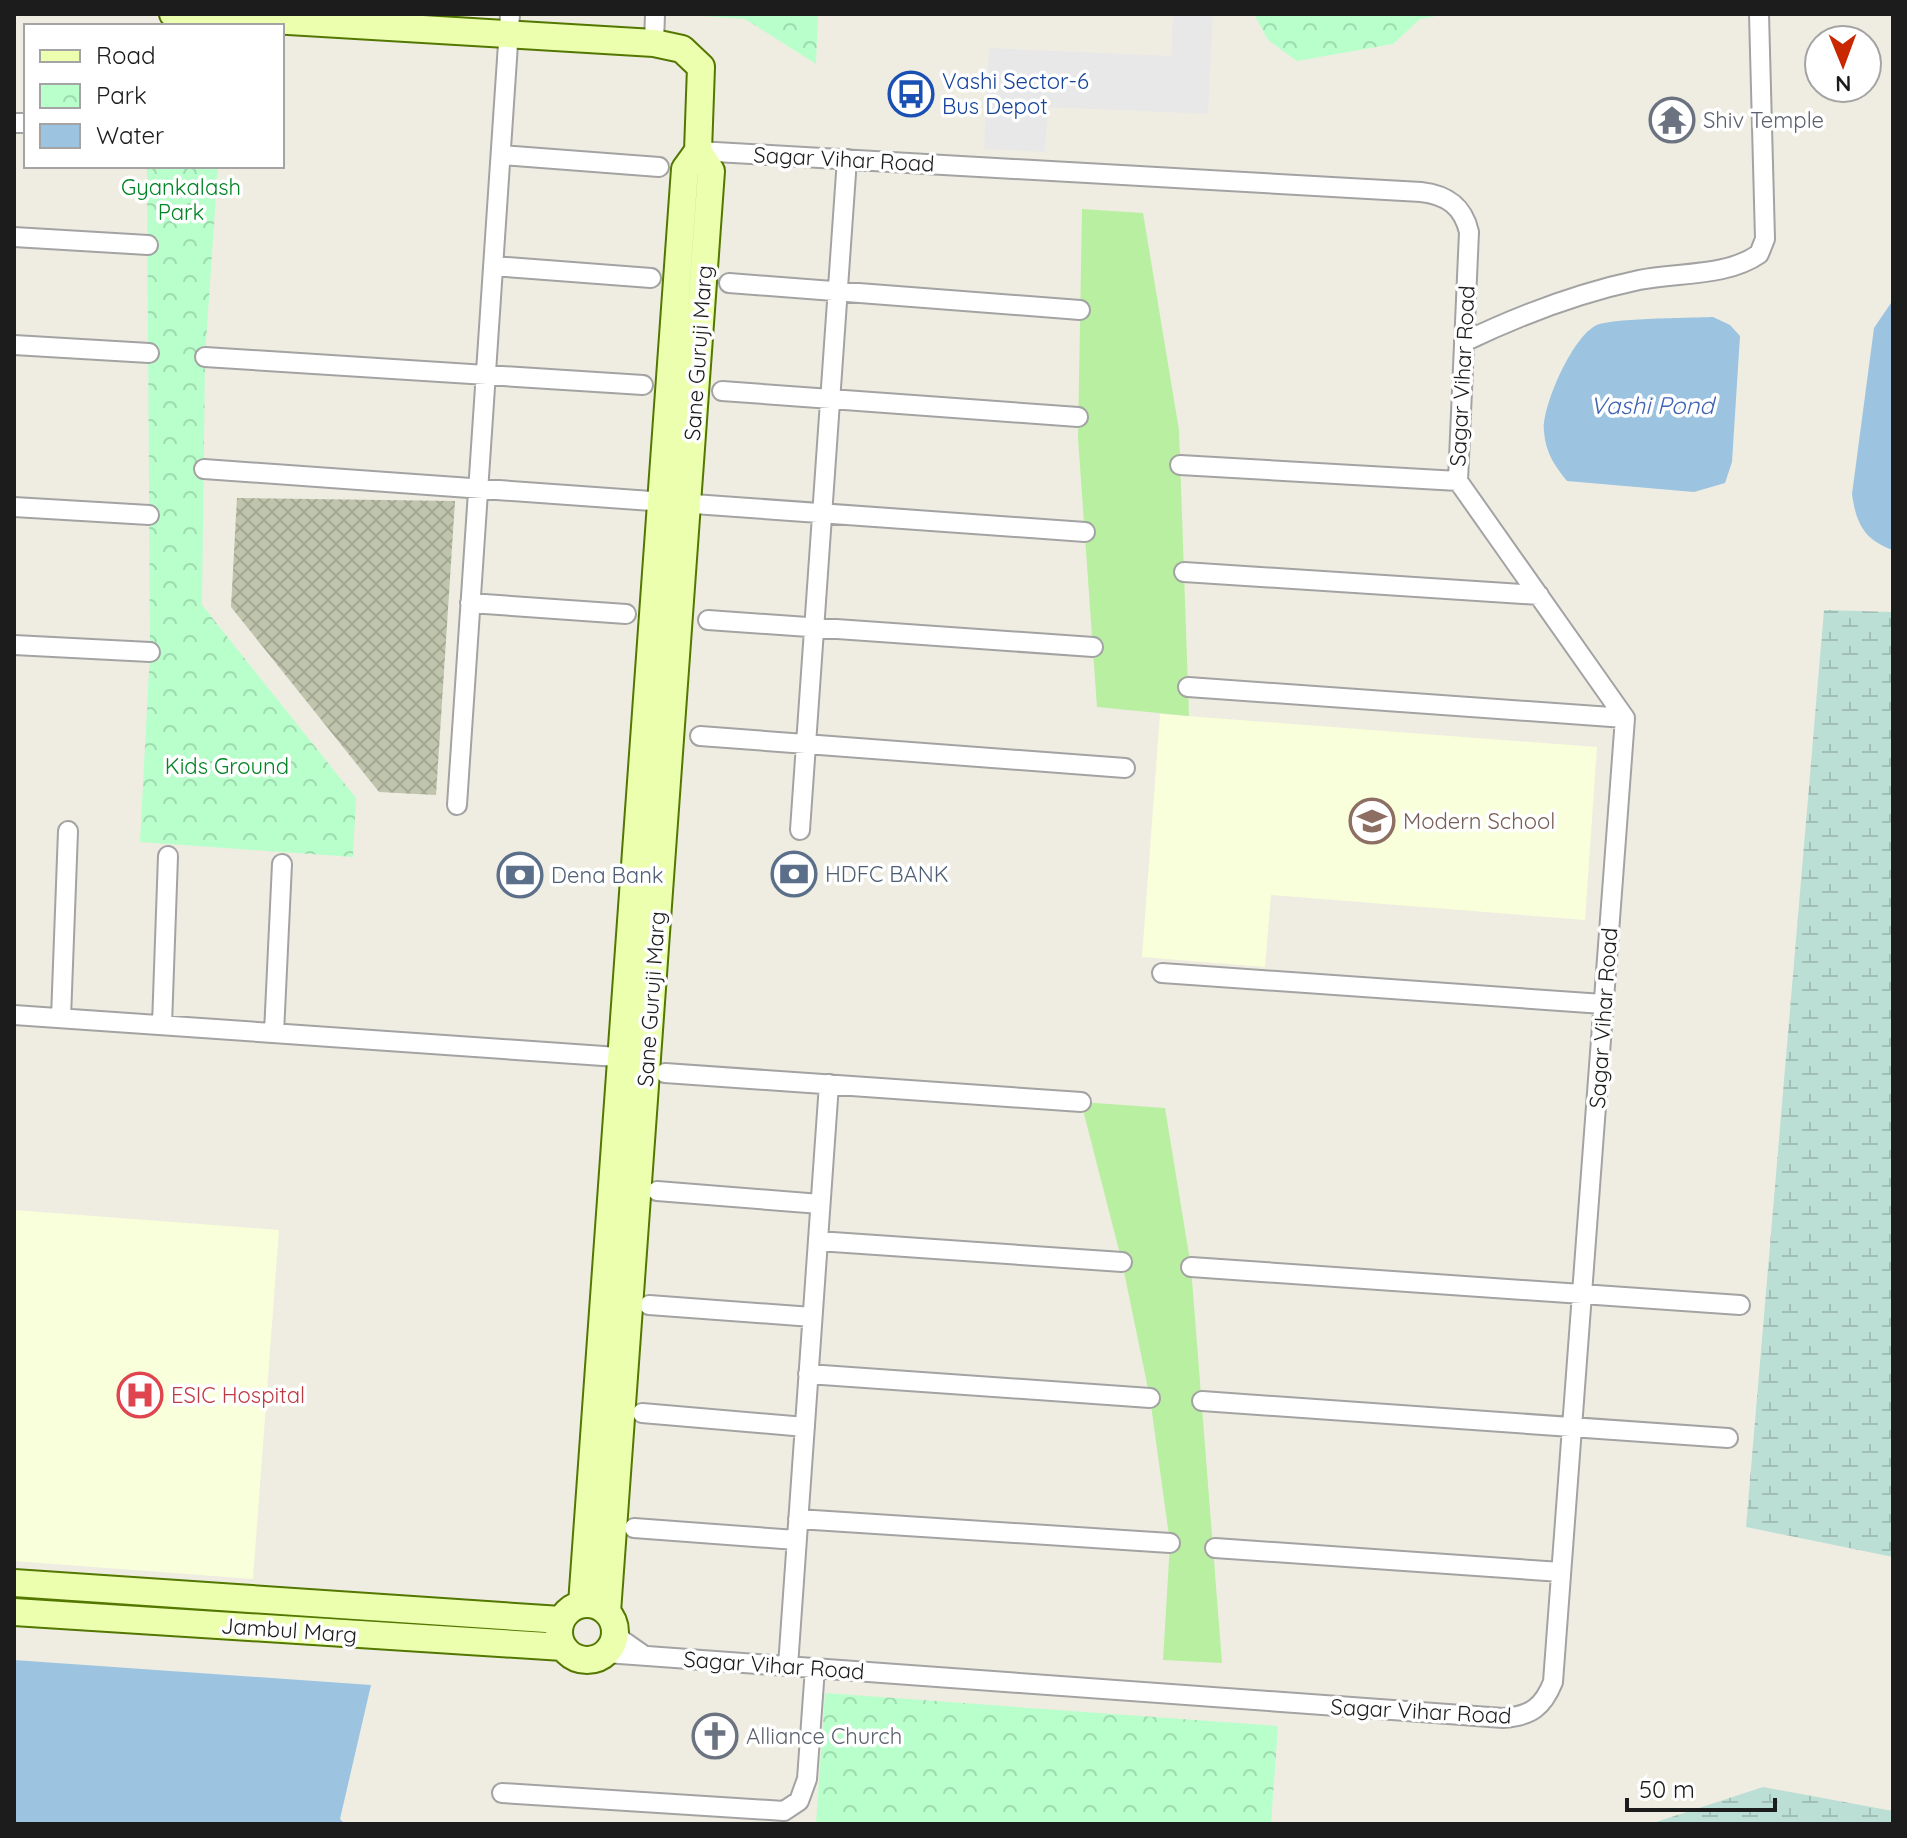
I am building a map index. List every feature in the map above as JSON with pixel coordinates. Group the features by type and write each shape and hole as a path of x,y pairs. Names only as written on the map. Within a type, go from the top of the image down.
{"street":[{"name":"Sane Guruji Marg","path":"173,14 510,24 682,49 701,67 698,151 711,171 674,502 609,1631"},
{"path":"654,43 655,14"},
{"path":"1464,342 1516,317 1578,296 1641,280 1731,267 1759,254 1765,239 1759,14"},
{"path":"457,805 510,24"},
{"name":"Sagar Vihar Road","path":"609,1631 644,1656 1521,1717 1536,1710 1547,1698 1553,1682 1625,718 1458,481 1469,232 1465,217 1457,205 1434,194 698,151"},
{"path":"501,155 659,167"},
{"path":"800,830 847,159"},
{"path":"14,237 148,245"},
{"path":"493,266 651,278"},
{"path":"729,283 1080,310"},
{"path":"14,345 149,353"},
{"path":"205,357 643,385"},
{"path":"722,391 1078,417"},
{"path":"1180,465 1458,481"},
{"path":"204,469 1085,532"},
{"path":"14,507 149,515"},
{"path":"1184,572 1539,595"},
{"path":"470,603 626,614"},
{"path":"708,620 1093,647"},
{"path":"14,645 150,652"},
{"path":"1188,687 1625,718"},
{"path":"700,736 1125,768"},
{"path":"61,1018 68,831"},
{"path":"162,1025 168,856"},
{"path":"274,1033 282,864"},
{"path":"1162,973 1603,1004"},
{"path":"14,1015 644,1063 829,1084 1081,1102"},
{"name":"Sane Guruji Marg","path":"582,1604 644,1063"},
{"path":"788,1666 829,1084"},
{"path":"657,1191 820,1204"},
{"path":"818,1241 1122,1262"},
{"path":"1191,1267 1740,1305"},
{"path":"649,1305 812,1317"},
{"path":"808,1374 1150,1398"},
{"path":"1202,1401 1728,1438"},
{"path":"642,1413 805,1427"},
{"path":"798,1519 1170,1543"},
{"path":"634,1528 796,1540"},
{"path":"1215,1548 1561,1572"},
{"name":"Jambul Marg","path":"14,1583 561,1620"},
{"path":"591,1604 609,1631 597,1658 578,1659 563,1647 559,1638 561,1620 573,1607 591,1604"},
{"name":"Jambul Marg","path":"14,1612 563,1647"},
{"path":"502,1793 784,1811 799,1801 807,1779 815,1668"}],"shaded area":[{"path":"1173,14 1213,14 1208,114 1048,107 1045,152 984,149 989,48 1171,56"},
{"path":"237,498 455,501 436,795 379,792 231,607"},
{"name":"Modern School","path":"1160,714 1597,747 1585,920 1271,895 1265,967 1142,957"},
{"name":"ESIC Hospital","path":"14,1210 279,1230 253,1579 14,1561"}],"green space":[{"path":"673,14 818,14 816,64 745,19"},
{"path":"1254,14 1447,14 1420,19 1393,44 1297,61 1268,40"},
{"path":"147,168 218,168 205,357 202,605 356,798 353,857 140,842 150,652"},
{"path":"1082,209 1143,213 1179,430 1189,716 1097,707 1078,438"},
{"path":"1824,610 1893,612 1893,1557 1746,1527"},
{"path":"1081,1102 1165,1108 1191,1267 1222,1663 1163,1660 1170,1543 1150,1398 1122,1262"},
{"path":"825,1693 1278,1726 1271,1824 816,1824"},
{"path":"1763,1787 1893,1811 1893,1824 1650,1824"}],"water":[{"path":"1893,300 1893,550 1868,536 1859,522 1852,494 1874,328"},
{"name":"Vashi Pond","path":"1713,317 1730,325 1740,336 1732,462 1725,483 1694,492 1567,481 1549,453 1544,421 1560,373 1588,331 1597,325 1619,321"},
{"path":"14,1660 371,1685 340,1819 345,1824 14,1824"}],"place":[{"name":"Vashi Sector-6 Bus Depot","path":"911,94"},
{"name":"Shiv Temple","path":"1672,120"},
{"name":"Modern School","path":"1372,821"},
{"name":"HDFC BANK","path":"794,874"},
{"name":"Dena Bank","path":"520,875"},
{"name":"ESIC Hospital","path":"140,1395"},
{"name":"Alliance Church","path":"715,1736"}],"park label":[{"name":"Gyankalash Park","path":"181,200"},
{"name":"Kids Ground","path":"227,766"}]}
